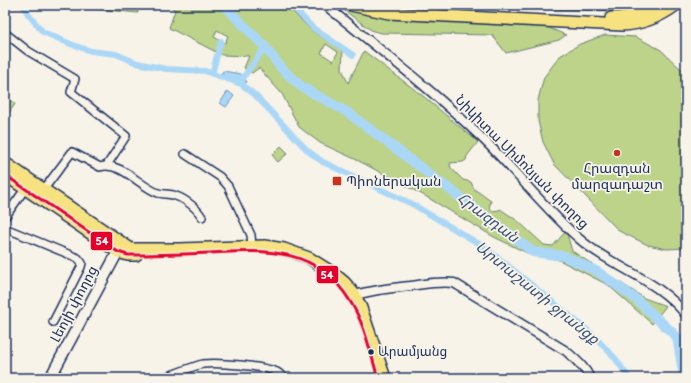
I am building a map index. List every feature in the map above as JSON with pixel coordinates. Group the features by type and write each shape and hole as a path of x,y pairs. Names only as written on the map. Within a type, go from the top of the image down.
{"main road":[{"path":"351,5 389,13 622,25 641,23 676,5"},
{"path":"383,5 613,18 639,15 660,5"},
{"path":"5,163 44,190 128,255 262,251 286,254 305,261 327,274 341,288 351,302 360,323 378,378"},
{"path":"5,176 120,248 136,250 265,246 284,249 309,258 333,273 346,284 355,295 361,308 385,378"},
{"name":"Լեոյի փողոց","path":"50,378 120,248"}],"street":[{"name":"Նիկիտա Սիմոնյան փողոց","path":"325,5 431,92 483,139 564,225 583,242 596,252 647,282 664,294 686,315"},
{"path":"5,33 28,51 75,79 71,92 126,136 107,165"},
{"path":"44,190 72,152 100,167 107,165 126,172 158,193 181,198 198,210 202,216"},
{"path":"185,154 220,177 228,186 251,235 252,246"},
{"path":"5,217 25,189"},
{"path":"5,228 78,258 82,263 53,322"},
{"path":"355,295 368,291 432,283 454,283 566,351 576,359 588,373 590,378"},
{"path":"162,378 180,376 202,365 212,363 269,370 279,373 284,378"}],"green space":[{"path":"79,5 130,5 137,7 138,13 86,8"},
{"path":"168,5 286,5 311,30 343,51 342,69 348,83 364,51 423,96 478,142 467,156 466,160 463,162 450,163 451,168 463,180 471,182 474,189 491,201 489,208 492,211 500,209 518,221 544,245 553,246 566,231 572,251 644,298 666,306 652,324 608,285 559,260 529,254 494,237 425,196 357,160 320,143 299,127 282,94 259,68 252,73 244,68 249,56 222,55 169,28 175,10","holes":["217,30 228,36 225,43 214,37","326,44 338,52 333,61 321,53"]},
{"path":"337,5 372,16 544,26 566,35 559,40 506,53 492,35 382,33 373,31"},
{"path":"446,5 572,5 617,11 467,7"},
{"name":"Հրազդան մարզադաշտ","path":"605,35 636,37 661,50 686,74 686,248 667,249 648,245 619,231 554,164 543,142 538,121 538,100 544,77 560,56 580,44"},
{"path":"5,96 15,104 9,113 5,110"},
{"path":"281,146 288,153 278,162 272,155"}],"water":[{"path":"223,71 241,74 247,82 244,84 221,74"},
{"path":"228,91 234,96 226,107 220,103"}],"waterway":[{"name":"Արտաշատի ջրանցք","path":"23,5 28,14 43,32 73,45 91,51 116,54 137,63 166,69 205,71 241,84 255,95 308,151 323,162 412,204 486,248 591,333 615,358 629,378"},
{"name":"Հրազդան","path":"224,5 265,47 282,69 302,87 347,112 533,252 564,256 598,272 636,299 677,337 684,378"},
{"path":"291,5 313,28 353,55"},
{"path":"212,74 221,41"},
{"path":"237,78 242,79 265,47"}],"transit line":[{"name":"54","path":"5,175 118,252 128,255 270,252 288,255 306,261 322,270 337,283 350,301 360,319 378,378"}],"place":[{"name":"Հրազդան մարզադաշտ","path":"617,153"},
{"name":"Պիոներական","path":"337,181"},
{"name":"Արամյանց","path":"371,352"}]}
